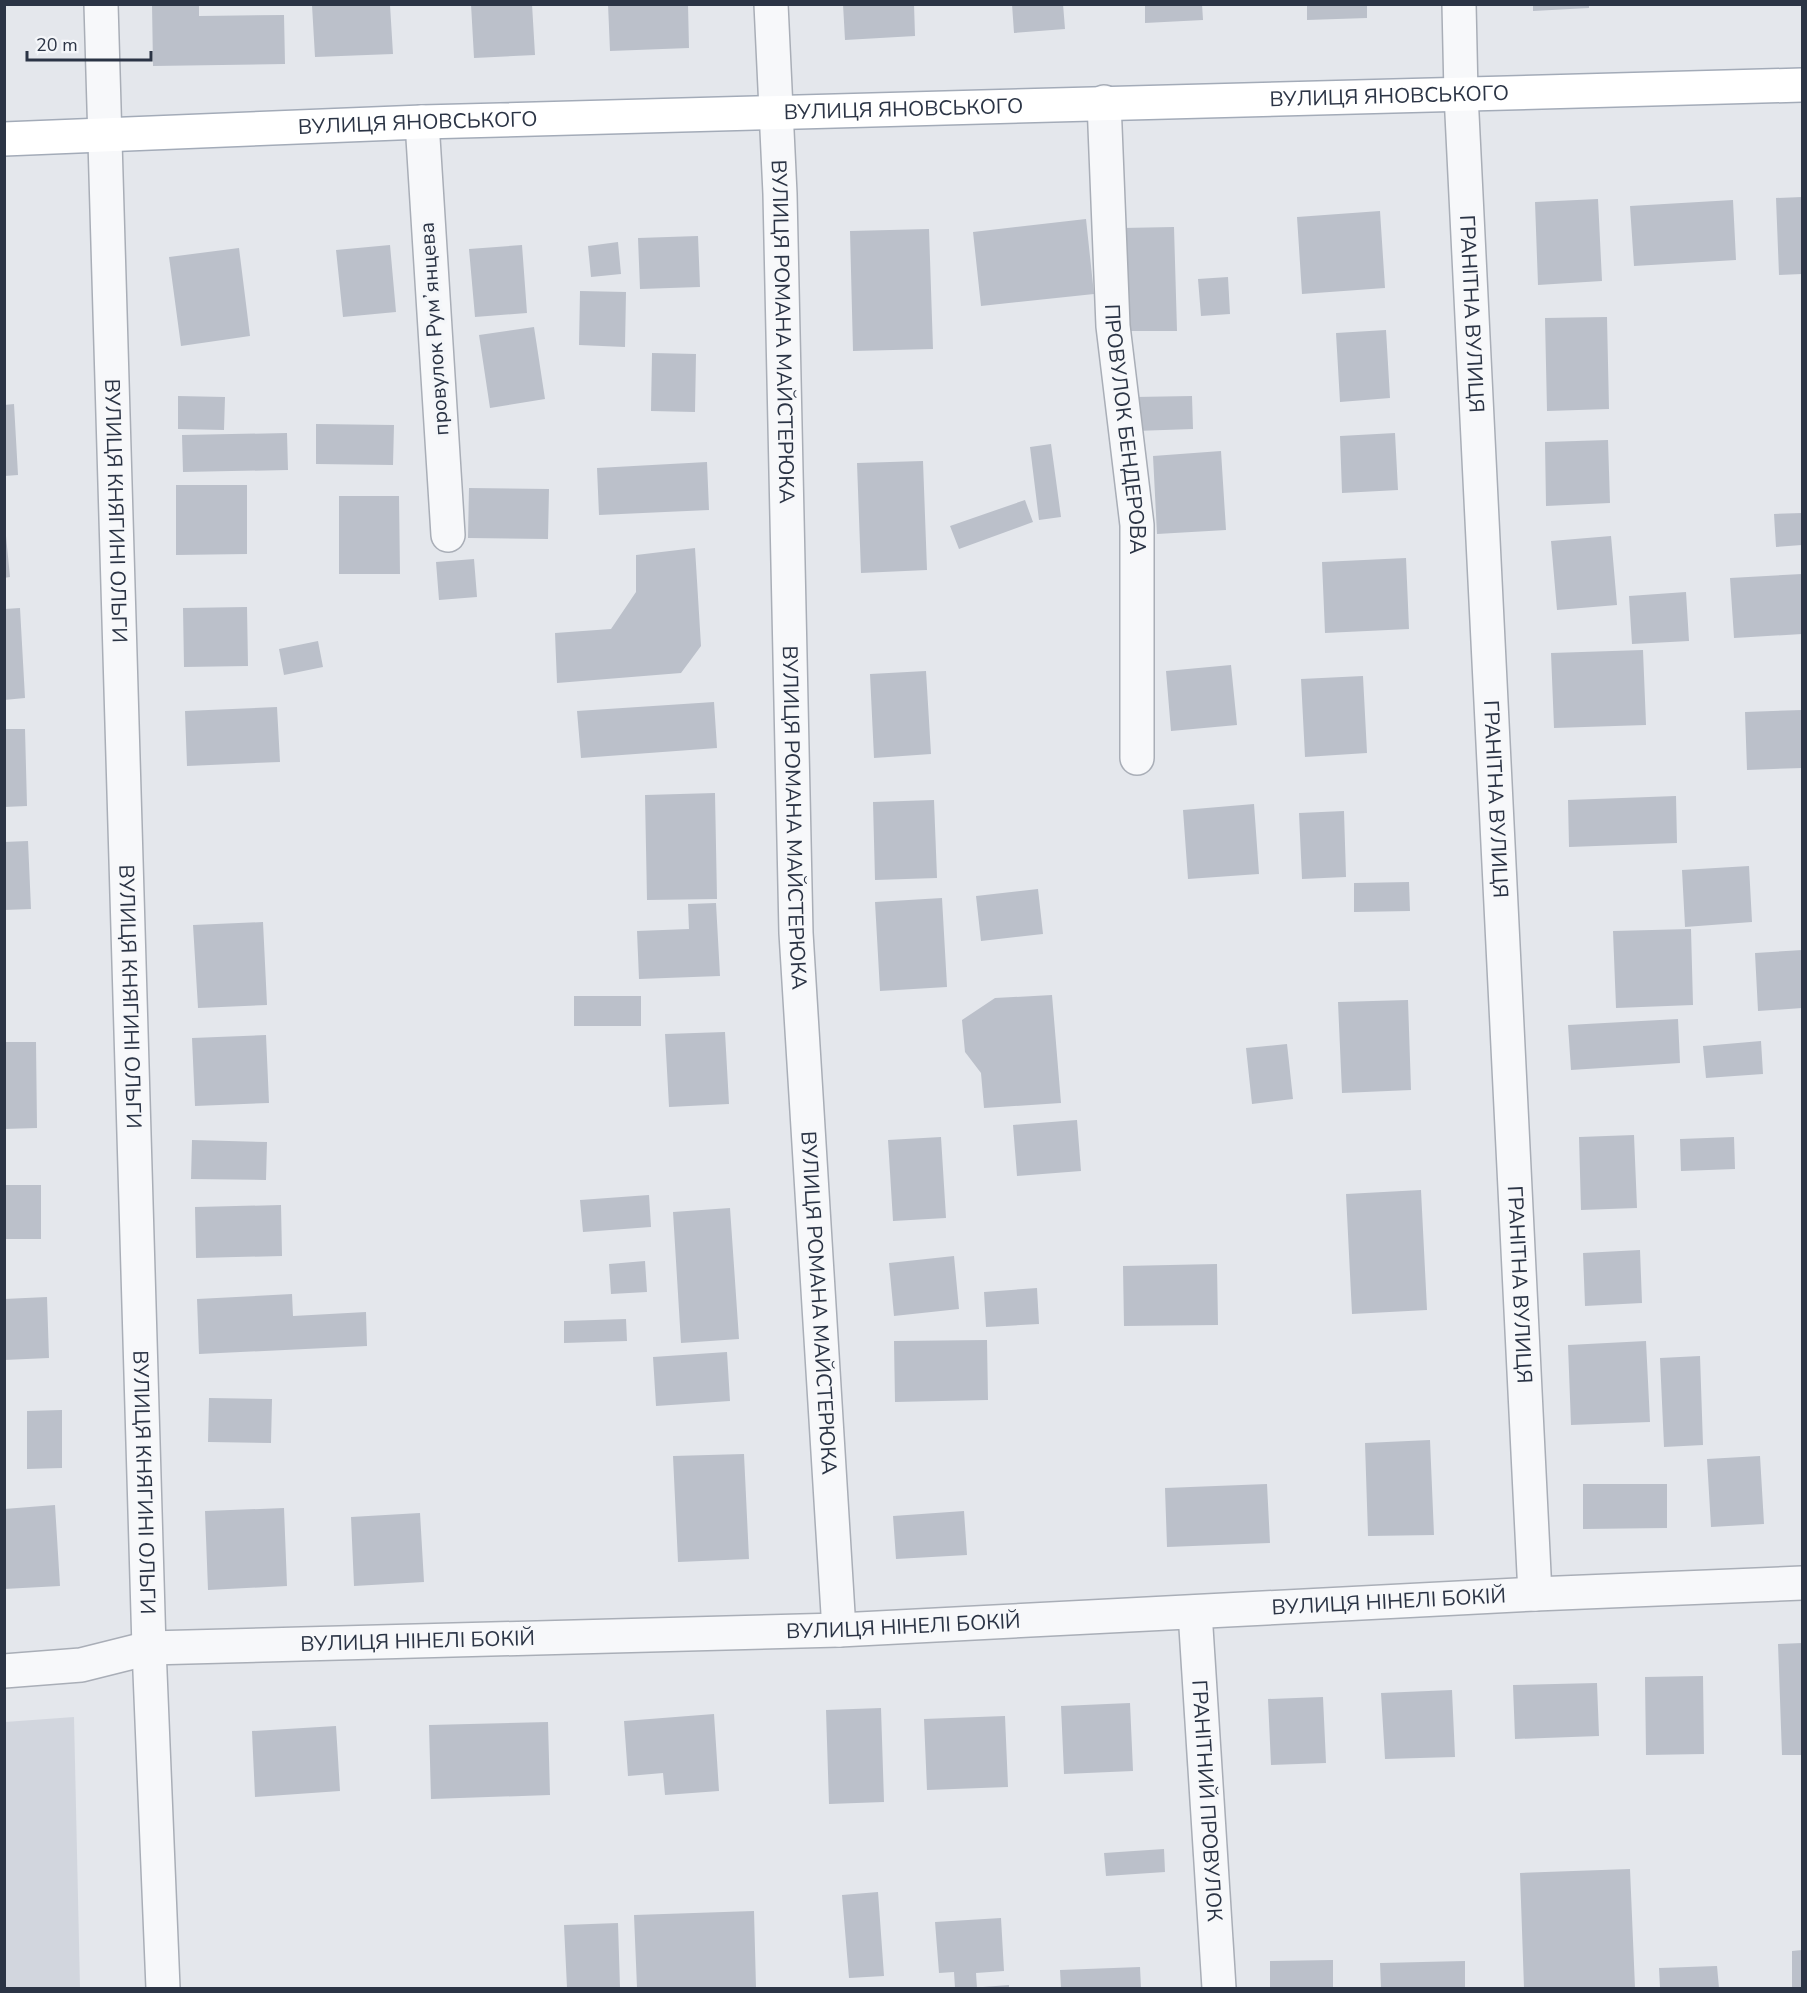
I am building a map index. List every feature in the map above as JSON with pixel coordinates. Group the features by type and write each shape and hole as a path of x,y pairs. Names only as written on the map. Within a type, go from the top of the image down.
{"main road":[{"name":"ВУЛИЦЯ ЯНОВСЬКОГО","path":"4,139 103,137 422,122 1803,85"}],"street":[{"name":"ВУЛИЦЯ КНЯГИНІ ОЛЬГИ","path":"101,4 103,137 149,1648 163,1989"},
{"name":"ВУЛИЦЯ РОМАНА МАЙСТЕРЮКА","path":"771,4 776,113 796,933 838,1630"},
{"name":"ГРАНІТНА ВУЛИЦЯ","path":"1459,4 1461,94 1535,1594"},
{"name":"ПРОВУЛОК БЕНДЕРОВА","path":"1104,102 1113,326 1137,525 1137,758"},
{"name":"провулок Румʼянцева","path":"422,122 448,535"},
{"name":"ВУЛИЦЯ НІНЕЛІ БОКІЙ","path":"4,1671 81,1665 149,1648 838,1630 1535,1594 1803,1583"},
{"name":"ГРАНІТНИЙ ПРОВУЛОК","path":"1195,1612 1219,1989"}],"shaded area":[{"path":"74,1717 80,1988 5,1988 5,1722"}],"building":[{"path":"152,4 199,4 199,16 284,15 285,64 153,66"},
{"path":"471,4 532,4 535,55 474,58"},
{"path":"608,4 688,4 689,48 610,51"},
{"path":"843,4 914,4 915,36 845,40"},
{"path":"1012,4 1063,4 1065,29 1014,33"},
{"path":"1145,4 1202,4 1203,20 1145,23"},
{"path":"1307,4 1367,4 1367,18 1307,20"},
{"path":"1533,4 1589,4 1589,8 1533,11"},
{"path":"312,5 390,5 393,54 315,57"},
{"path":"1802,197 1802,274 1779,275 1776,198"},
{"path":"1598,199 1602,281 1538,285 1535,202"},
{"path":"1733,200 1736,260 1634,266 1630,206"},
{"path":"1380,211 1385,288 1302,294 1297,217"},
{"path":"1086,219 1094,294 981,306 973,232"},
{"path":"1174,227 1177,331 1126,331 1122,228"},
{"path":"929,229 933,349 853,351 850,231"},
{"path":"698,236 700,287 640,289 638,238"},
{"path":"618,242 621,274 591,277 588,246"},
{"path":"390,245 396,312 343,317 336,250"},
{"path":"522,245 527,313 475,317 469,249"},
{"path":"239,248 250,336 181,346 169,257"},
{"path":"1228,277 1230,314 1201,316 1198,279"},
{"path":"580,291 626,292 625,347 579,345"},
{"path":"1607,317 1609,409 1547,411 1545,318"},
{"path":"534,327 545,399 490,408 479,335"},
{"path":"1386,330 1390,398 1340,402 1336,333"},
{"path":"652,353 696,354 695,412 651,411"},
{"path":"178,396 225,397 224,430 178,429"},
{"path":"1192,396 1193,429 1135,431 1134,397"},
{"path":"14,404 18,475 4,476 4,405"},
{"path":"316,424 394,425 393,465 316,464"},
{"path":"287,433 288,470 183,472 182,435"},
{"path":"1395,433 1398,490 1342,493 1340,436"},
{"path":"1608,440 1610,503 1546,506 1545,442"},
{"path":"1051,444 1061,517 1039,520 1030,447"},
{"path":"1221,451 1226,530 1157,534 1153,456"},
{"path":"923,461 927,570 861,573 857,463"},
{"path":"707,462 709,510 599,515 597,468"},
{"path":"176,485 247,485 247,554 176,555"},
{"path":"469,488 549,489 548,539 468,538"},
{"path":"339,496 399,496 400,574 339,574"},
{"path":"1025,500 1033,522 959,549 950,526"},
{"path":"1802,513 1802,545 1776,547 1774,514"},
{"path":"6,536 10,577 4,578 4,537"},
{"path":"1611,536 1617,605 1557,610 1551,541"},
{"path":"695,548 701,646 681,673 557,683 555,633 611,629 636,592 636,555"},
{"path":"1406,558 1409,629 1325,633 1322,562"},
{"path":"474,559 477,597 439,600 436,562"},
{"path":"1802,574 1802,634 1734,638 1730,578"},
{"path":"1686,592 1689,641 1632,644 1629,596"},
{"path":"247,607 248,666 184,667 183,608"},
{"path":"20,608 25,698 4,700 4,609"},
{"path":"318,641 323,667 284,675 279,649"},
{"path":"1643,650 1646,725 1554,728 1551,653"},
{"path":"1231,665 1237,725 1171,731 1166,671"},
{"path":"926,671 931,754 874,758 870,674"},
{"path":"1363,676 1367,753 1305,757 1301,679"},
{"path":"714,702 717,748 581,758 577,711"},
{"path":"277,707 280,762 187,766 185,711"},
{"path":"1802,710 1802,768 1747,770 1745,712"},
{"path":"4,729 25,729 27,806 4,807"},
{"path":"715,793 717,899 647,900 645,795"},
{"path":"1676,796 1677,843 1569,847 1568,800"},
{"path":"934,800 937,878 875,880 873,802"},
{"path":"1254,804 1259,874 1188,879 1183,810"},
{"path":"1344,811 1346,877 1302,879 1299,813"},
{"path":"28,841 31,909 4,910 4,842"},
{"path":"1749,866 1752,922 1685,927 1682,870"},
{"path":"1409,882 1410,911 1354,912 1354,883"},
{"path":"1038,889 1043,934 981,941 976,896"},
{"path":"942,898 947,987 880,991 875,902"},
{"path":"716,903 720,976 639,979 637,931 689,929 688,904"},
{"path":"263,922 267,1005 198,1008 193,925"},
{"path":"1691,929 1693,1005 1616,1008 1613,931"},
{"path":"1802,950 1802,1008 1758,1011 1755,953"},
{"path":"1052,995 1061,1103 984,1108 981,1073 965,1052 962,1020 995,998"},
{"path":"574,996 641,996 641,1026 574,1026"},
{"path":"1408,1000 1411,1090 1342,1093 1338,1002"},
{"path":"1678,1019 1680,1063 1571,1070 1568,1025"},
{"path":"725,1032 729,1104 669,1107 665,1034"},
{"path":"266,1035 269,1103 195,1106 192,1038"},
{"path":"1761,1041 1763,1074 1706,1078 1703,1046"},
{"path":"4,1042 36,1042 37,1128 4,1129"},
{"path":"1287,1044 1293,1099 1252,1104 1246,1048"},
{"path":"1077,1120 1081,1171 1017,1176 1013,1125"},
{"path":"1634,1135 1637,1208 1581,1210 1579,1137"},
{"path":"941,1137 946,1218 893,1221 888,1140"},
{"path":"1734,1137 1735,1169 1681,1171 1680,1139"},
{"path":"192,1140 267,1142 266,1180 191,1179"},
{"path":"4,1185 41,1185 41,1239 4,1239"},
{"path":"1421,1190 1427,1310 1352,1314 1346,1194"},
{"path":"649,1195 651,1227 583,1232 580,1200"},
{"path":"281,1205 282,1256 196,1258 195,1207"},
{"path":"730,1208 739,1339 681,1343 673,1212"},
{"path":"1640,1250 1642,1303 1585,1306 1583,1253"},
{"path":"954,1256 959,1309 894,1316 889,1263"},
{"path":"645,1261 647,1292 611,1294 609,1264"},
{"path":"1217,1264 1218,1325 1124,1326 1123,1266"},
{"path":"1037,1288 1039,1324 986,1327 984,1292"},
{"path":"292,1294 293,1316 366,1312 367,1346 199,1354 197,1299"},
{"path":"47,1297 49,1358 4,1360 4,1299"},
{"path":"626,1319 627,1341 564,1343 564,1321"},
{"path":"987,1340 988,1400 895,1402 894,1341"},
{"path":"1646,1341 1650,1422 1571,1425 1568,1345"},
{"path":"727,1352 730,1401 656,1406 653,1357"},
{"path":"1700,1356 1703,1445 1664,1447 1660,1358"},
{"path":"209,1398 272,1399 271,1443 208,1442"},
{"path":"62,1410 62,1468 27,1469 27,1411"},
{"path":"1430,1440 1434,1535 1368,1536 1365,1443"},
{"path":"744,1454 749,1559 678,1562 673,1456"},
{"path":"1760,1456 1764,1524 1711,1527 1707,1459"},
{"path":"1267,1484 1270,1543 1167,1547 1165,1488"},
{"path":"1583,1484 1667,1484 1667,1528 1583,1529"},
{"path":"55,1505 60,1586 4,1589 4,1509"},
{"path":"284,1508 287,1586 208,1590 205,1511"},
{"path":"964,1511 967,1555 896,1559 893,1516"},
{"path":"420,1513 424,1582 354,1586 351,1517"},
{"path":"1802,1643 1802,1755 1782,1755 1778,1644"},
{"path":"1703,1676 1704,1754 1646,1755 1645,1677"},
{"path":"1597,1683 1599,1736 1515,1739 1513,1685"},
{"path":"1452,1690 1455,1757 1385,1759 1381,1693"},
{"path":"1323,1697 1326,1763 1271,1765 1268,1699"},
{"path":"1130,1703 1133,1771 1064,1774 1061,1706"},
{"path":"881,1708 884,1802 829,1804 826,1710"},
{"path":"714,1714 719,1791 665,1795 663,1773 628,1776 624,1721"},
{"path":"1005,1716 1008,1787 927,1790 924,1719"},
{"path":"548,1722 550,1795 431,1799 429,1725"},
{"path":"336,1726 340,1791 255,1797 252,1731"},
{"path":"1164,1849 1165,1872 1106,1876 1104,1853"},
{"path":"1630,1869 1635,1988 1524,1988 1520,1873"},
{"path":"878,1892 884,1976 849,1978 842,1895"},
{"path":"754,1911 756,1988 637,1988 634,1915"},
{"path":"1001,1918 1004,1971 976,1973 977,1988 955,1988 954,1972 939,1973 935,1922"},
{"path":"618,1923 620,1988 567,1988 564,1925"},
{"path":"1802,1950 1802,1988 1792,1988 1792,1951"},
{"path":"1333,1960 1333,1988 1270,1988 1270,1961"},
{"path":"1465,1961 1465,1988 1381,1988 1380,1963"},
{"path":"1717,1966 1719,1988 1660,1988 1659,1968"},
{"path":"1140,1967 1141,1988 1061,1988 1060,1970"},
{"path":"1009,1985 1009,1988 983,1988 983,1987"}]}
